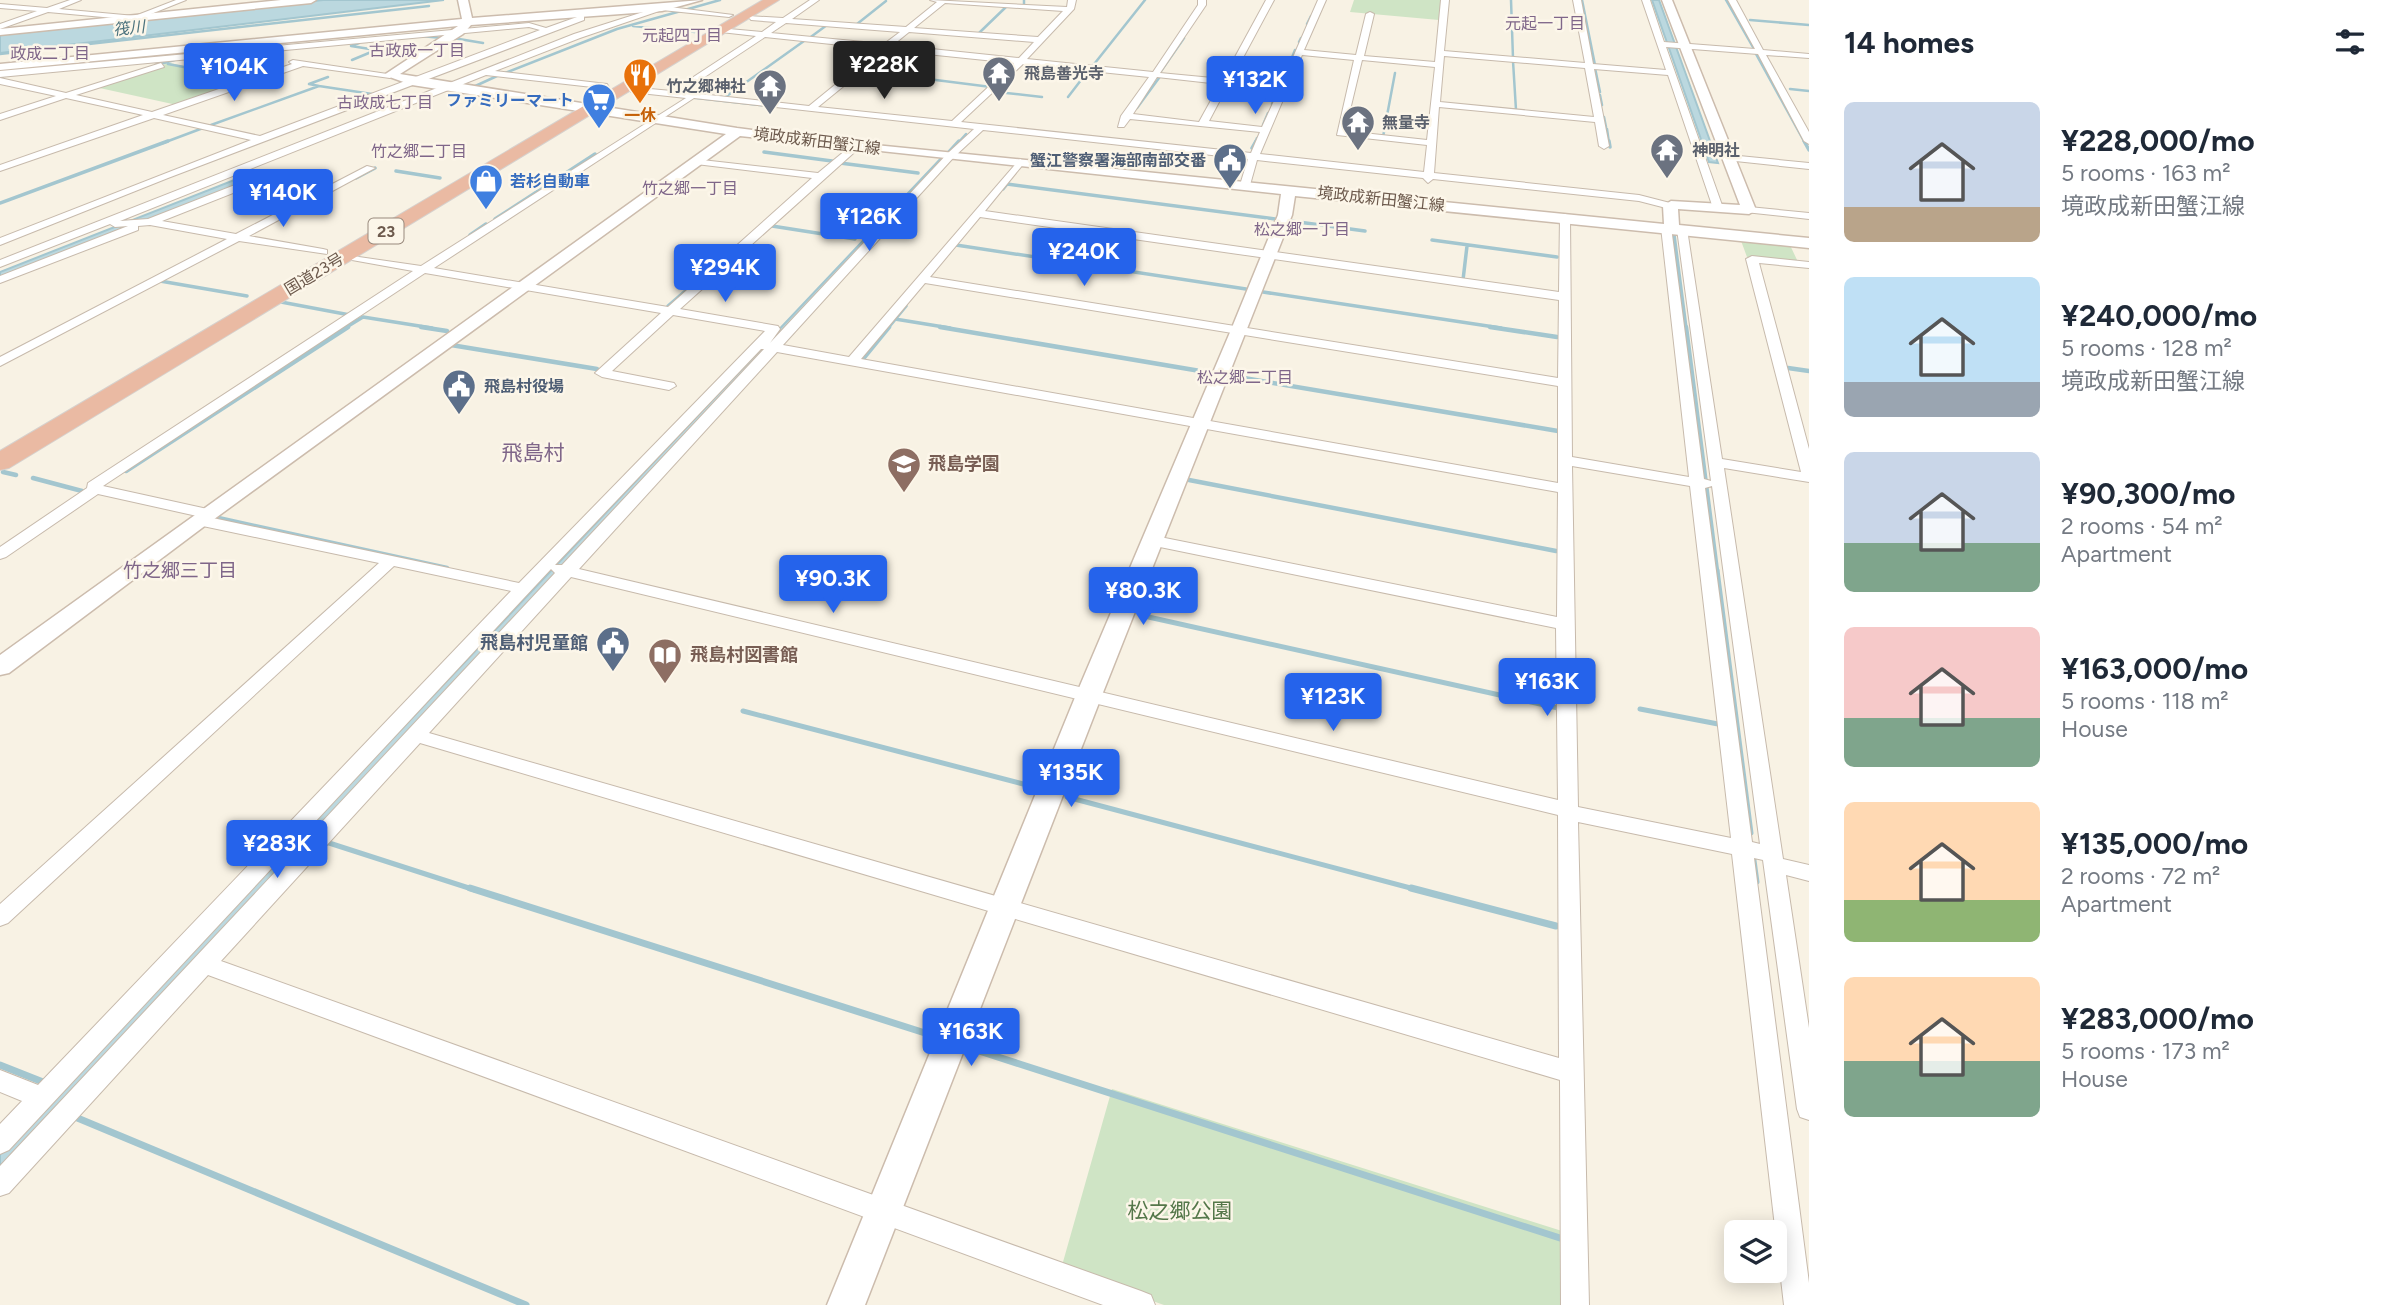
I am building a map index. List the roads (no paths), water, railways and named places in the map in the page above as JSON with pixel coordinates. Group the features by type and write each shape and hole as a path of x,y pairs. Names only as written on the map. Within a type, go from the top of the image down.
{"highway":[{"name":"国道23号","path":"0,450 585,108 762,0"},
{"name":"国道23号","path":"0,462 725,23 772,0"}],"street":[{"path":"0,30 76,0"},
{"path":"0,6 136,18 182,0"},
{"path":"0,30 311,0"},
{"path":"463,0 464,27"},
{"path":"0,242 546,29 581,18 586,0"},
{"path":"0,264 113,224 485,73 662,8 697,0"},
{"path":"673,94 815,0"},
{"path":"934,0 1069,9"},
{"path":"811,108 944,0"},
{"path":"954,124 1041,40 1069,9 1072,0"},
{"path":"1202,0 1202,5 1123,121 1203,123 1266,130"},
{"path":"1203,123 1270,0"},
{"path":"1245,185 1253,159 1322,0"},
{"path":"1428,177 1445,0"},
{"path":"1577,0 1604,146"},
{"path":"1646,0 1718,208"},
{"path":"1667,0 1749,210"},
{"path":"1732,0 1806,131 1809,142"},
{"path":"3,69 237,52 581,13 662,8 762,35 1284,88"},
{"path":"1370,15 1340,134 1430,143"},
{"path":"751,18 1041,40"},
{"path":"3,69 225,45 464,27 529,25 546,29"},
{"path":"225,45 237,52 390,75 464,27"},
{"path":"1662,44 1809,56"},
{"path":"1300,52 1438,65"},
{"path":"1439,52 1670,73"},
{"path":"0,115 182,56"},
{"path":"108,72 151,59"},
{"path":"0,169 303,63"},
{"path":"485,73 607,87"},
{"name":"境政成新田蟹江線","path":"390,75 412,81 657,120 855,147 1809,243"},
{"path":"0,81 261,139"},
{"path":"979,129 811,108 631,91 1253,159 1639,198 1670,206 1749,210 1776,213 1779,218 1809,218"},
{"path":"95,489 93,486 558,181 690,99"},
{"path":"1434,104 1600,120"},
{"path":"0,1142 664,440 766,346 774,329 946,155 979,129"},
{"path":"0,667 203,516 737,132"},
{"path":"669,386 602,373 855,147"},
{"path":"0,1184 568,571 684,443 766,346 946,155"},
{"path":"1729,158 1809,166"},
{"path":"696,160 820,176"},
{"path":"853,361 1020,162"},
{"path":"0,362 370,168"},
{"path":"0,280 272,174"},
{"path":"846,1305 1089,695 1203,424 1285,215 1289,189"},
{"path":"1670,206 1759,853 1809,1109"},
{"path":"977,213 1566,298"},
{"path":"1564,217 1565,624 1575,1305"},
{"path":"113,224 142,224 323,252"},
{"path":"1673,228 1716,462 1707,484 1759,853 1798,1305"},
{"path":"356,258 774,329"},
{"path":"1716,462 1808,470 1752,259 1809,265"},
{"path":"922,279 1564,383"},
{"path":"766,346 1565,489"},
{"path":"664,440 684,443"},
{"path":"1565,460 1707,484"},
{"path":"0,554 95,489 391,561 524,589"},
{"path":"1155,541 1565,624"},
{"path":"0,917 391,561"},
{"path":"545,566 1569,811 1759,853 1809,873"},
{"path":"415,735 1007,905 1573,1073"},
{"path":"204,964 1141,1305"},
{"path":"0,1081 41,1098"}],"water":[{"name":"筏川","path":"323,0 444,0 0,53 0,34"},
{"path":"1652,0 1659,0 1718,163 1709,162"},
{"path":"942,157 946,158 0,1167 0,1154"},
{"path":"261,174 0,277 0,272 247,175"}],"waterway":[{"path":"505,73 617,29 720,0"},
{"path":"1024,0 1024,5"},
{"path":"1091,68 1145,0"},
{"path":"1511,0 1513,58"},
{"path":"1582,0 1595,65"},
{"path":"1726,0 1754,49"},
{"path":"857,24 886,1"},
{"name":"筏川","path":"62,47 429,6"},
{"path":"979,33 1007,6"},
{"path":"1307,24 1311,16"},
{"path":"1750,20 1809,25"},
{"path":"808,39 827,25"},
{"path":"633,26 695,32"},
{"path":"421,36 442,38"},
{"path":"453,38 483,43"},
{"path":"1159,74 1184,38"},
{"path":"1299,42 1301,38"},
{"path":"724,98 804,41"},
{"path":"352,60 376,50 351,46 359,43"},
{"path":"0,54 53,48"},
{"path":"1291,60 1295,50"},
{"path":"1756,54 1805,143"},
{"path":"157,65 178,59"},
{"path":"1509,110 1516,110 1513,61 1517,61"},
{"path":"1287,70 1290,62"},
{"path":"168,64 210,72"},
{"path":"1595,68 1600,92"},
{"path":"932,69 920,78 991,87"},
{"path":"1068,97 1088,71"},
{"path":"1282,80 1286,72"},
{"path":"1389,137 1383,137 1395,73"},
{"path":"471,88 497,76"},
{"path":"319,86 309,84 328,77"},
{"path":"1137,108 1159,78"},
{"path":"211,125 319,86"},
{"path":"319,86 372,94"},
{"path":"1790,89 1809,91"},
{"path":"1272,104 1278,90"},
{"path":"997,92 1042,97"},
{"path":"1600,95 1602,105"},
{"path":"688,97 769,106"},
{"path":"1263,125 1268,113"},
{"path":"1604,117 1606,127"},
{"path":"163,143 203,128"},
{"path":"1607,129 1609,143"},
{"path":"958,143 966,134"},
{"path":"1255,142 1257,138"},
{"path":"0,203 168,141"},
{"path":"948,153 959,141"},
{"path":"1609,141 1610,147"},
{"path":"1804,141 1809,150"},
{"path":"1252,148 1255,142"},
{"path":"764,152 832,161"},
{"path":"495,219 595,154"},
{"path":"840,163 918,173"},
{"path":"356,178 375,168"},
{"path":"396,171 440,178"},
{"path":"1003,189 1007,184 1275,219"},
{"path":"1291,221 1365,231"},
{"path":"470,235 486,224"},
{"path":"772,226 855,239"},
{"path":"1674,235 1686,328"},
{"path":"1432,240 1557,257"},
{"path":"956,245 1246,289"},
{"path":"1463,280 1467,246"},
{"path":"668,306 705,274"},
{"path":"160,281 247,296"},
{"path":"1263,292 1501,328"},
{"path":"281,302 350,315"},
{"path":"895,319 906,306"},
{"path":"345,328 363,317 432,328"},
{"path":"888,328 895,319"},
{"path":"895,319 950,328"},
{"path":"126,471 348,327"},
{"path":"421,327 447,331"},
{"path":"862,360 889,327"},
{"path":"940,327 1212,373"},
{"path":"1490,327 1557,337"},
{"path":"1686,327 1717,571"},
{"path":"451,345 597,369"},
{"path":"1788,368 1809,371"},
{"path":"1232,376 1558,431"},
{"path":"3,472 16,475"},
{"path":"33,478 82,491"},
{"path":"1189,480 1556,551"},
{"path":"214,517 447,568"},
{"path":"1717,570 1751,833"},
{"path":"1144,616 1558,708"},
{"path":"1640,709 1718,724"},
{"path":"743,711 1031,786"},
{"path":"1067,797 1418,890"},
{"path":"326,842 475,890"},
{"path":"1753,853 1757,882"},
{"path":"470,888 925,1033"},
{"path":"1411,888 1556,926"},
{"path":"970,1048 1563,1239"},
{"path":"0,1065 43,1082"},
{"path":"75,1117 526,1305"}],"place":[{"name":"飛島善光寺","path":"999,103"},
{"name":"一休","path":"640,105"},
{"name":"竹之郷神社","path":"770,116"},
{"name":"ファミリーマート","path":"599,130"},
{"name":"無量寺","path":"1358,152"},
{"name":"神明社","path":"1667,180"},
{"name":"蟹江警察署海部南部交番","path":"1230,190"},
{"name":"若杉自動車","path":"486,211"},
{"name":"飛島村役場","path":"459,416"},
{"name":"飛島学園","path":"904,494"},
{"name":"飛島村児童館","path":"613,673"},
{"name":"飛島村図書館","path":"665,685"}],"district":[{"name":"元起一丁目","path":"1545,23"},
{"name":"元起四丁目","path":"682,35"},
{"name":"古政成一丁目","path":"417,50"},
{"name":"政成二丁目","path":"50,53"},
{"name":"古政成七丁目","path":"385,102"},
{"name":"竹之郷二丁目","path":"419,151"},
{"name":"竹之郷一丁目","path":"690,188"},
{"name":"松之郷一丁目","path":"1302,229"},
{"name":"松之郷二丁目","path":"1245,377"},
{"name":"飛島村","path":"533,452"},
{"name":"竹之郷三丁目","path":"180,570"}],"park label":[{"name":"松之郷公園","path":"1180,1210"}]}
